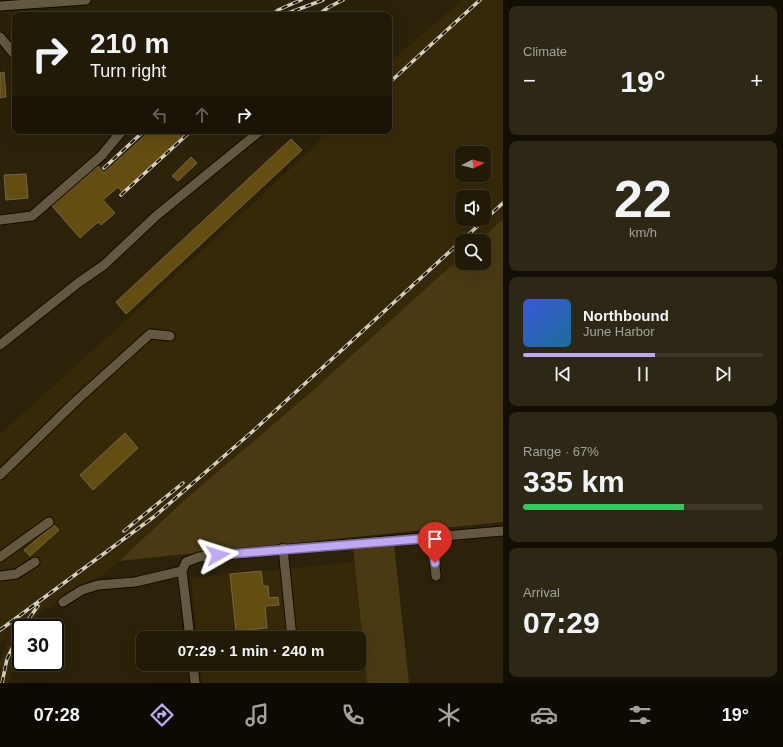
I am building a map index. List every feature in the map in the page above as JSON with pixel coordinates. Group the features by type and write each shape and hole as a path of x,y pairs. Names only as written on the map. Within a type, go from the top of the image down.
{"street":[{"path":"0,6 86,0"},
{"path":"0,37 12,51"},
{"path":"0,220 32,216 101,156 119,134"},
{"path":"0,345 78,283 104,265 156,216 256,134"},
{"path":"0,475 77,400 150,334 170,336"},
{"path":"0,557 50,522"},
{"path":"189,631 182,571 186,562 200,557 283,548 432,538 503,531"},
{"path":"432,538 436,576"},
{"path":"283,548 291,631"},
{"path":"0,576 16,574 35,562"},
{"path":"63,602 82,590 98,585 135,582 182,571"},
{"path":"194,671 195,683"}],"shaded area":[{"path":"462,0 503,0 503,219 487,234 455,234 455,262 311,392 189,496 106,573 37,615 35,619 12,619 12,671 13,671 9,683 0,683 0,661 8,637 0,643 0,434 317,144 323,134 392,134 392,60"},
{"path":"503,219 503,522 119,561 189,496 311,392 455,262 455,270 491,270 491,234 487,234"},
{"path":"394,544 409,683 367,683 366,631 362,631 353,548"},
{"path":"354,562 361,631 196,631 191,578"},
{"path":"201,671 366,671 367,683 202,683"}],"building":[{"path":"4,72 6,97 0,98 0,73"},
{"path":"147,134 186,134 122,192 118,187 103,200 115,213 101,225 98,222 80,238 52,206 98,166 104,173"},
{"path":"291,139 302,150 126,314 116,302"},
{"path":"191,157 197,163 178,181 172,176"},
{"path":"26,174 28,198 6,200 4,175"},
{"path":"125,433 138,448 93,490 80,475"},
{"path":"54,525 59,530 30,556 24,550"},
{"path":"261,571 263,586 268,586 269,598 278,597 279,605 265,606 267,628 236,631 230,574"}],"railway":[{"path":"276,12 301,0"},
{"path":"291,12 323,0"},
{"path":"322,12 343,0"},
{"path":"392,80 480,0"},
{"path":"104,168 141,134"},
{"path":"121,195 188,134"},
{"path":"0,630 155,516 253,431 503,203"},
{"path":"124,531 183,483"},
{"path":"29,619 38,606"},
{"path":"2,683 7,659 12,649"}],"route":[{"path":"218,555 283,548 432,538 435,563"}]}
